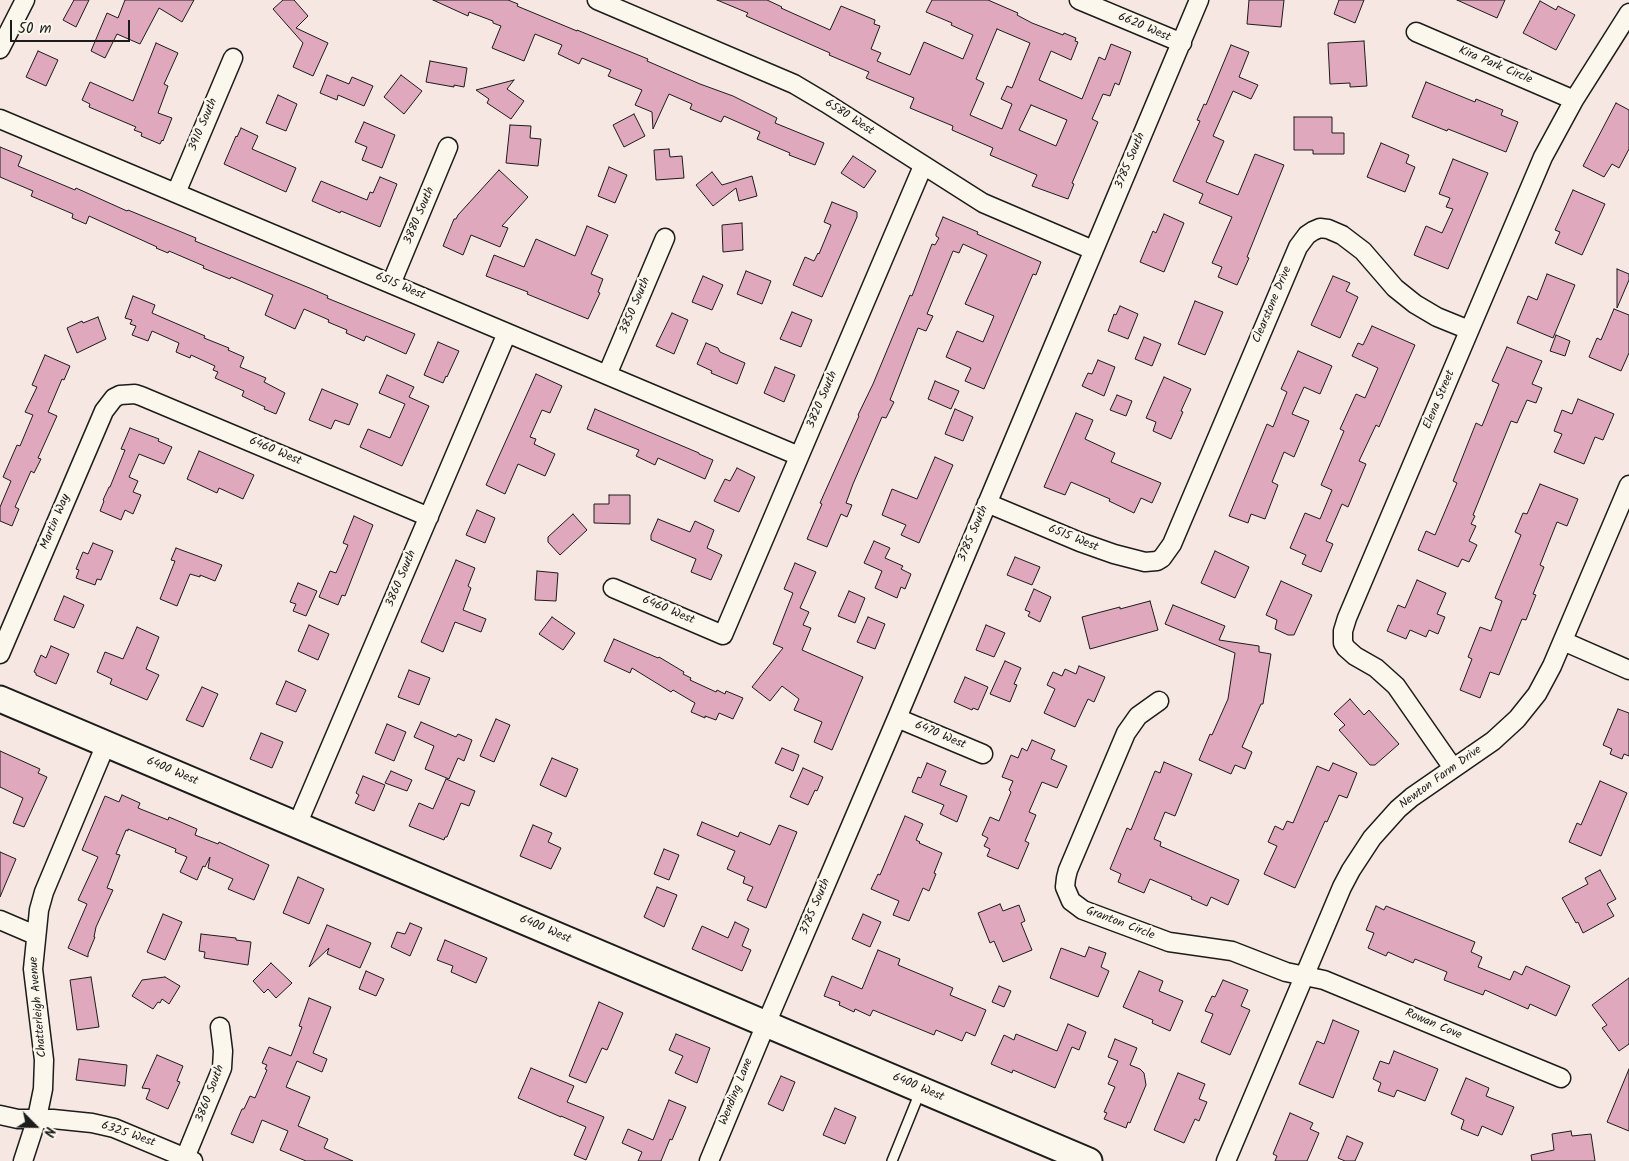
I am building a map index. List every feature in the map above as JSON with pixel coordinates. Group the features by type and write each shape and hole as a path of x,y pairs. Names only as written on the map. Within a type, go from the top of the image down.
{"street":[{"path":"0,49 26,0"},
{"name":"6580 West","path":"597,0 794,84 988,205 1093,250"},
{"name":"6620 West","path":"1079,0 1182,44"},
{"name":"3785 South","path":"766,1024 1199,0"},
{"name":"Elena Street","path":"1453,768 1396,686 1376,668 1350,653 1346,648 1343,637 1347,618 1532,180 1574,100 1629,13"},
{"name":"Kira Park Circle","path":"1416,32 1574,100"},
{"name":"3910 South","path":"176,193 233,58"},
{"name":"6515 West","path":"0,119 799,456"},
{"name":"3880 South","path":"391,284 448,147"},
{"name":"3820 South","path":"723,635 923,166"},
{"name":"Clearstone Drive","path":"1162,558 1172,544 1298,247 1307,235 1320,228 1342,235 1363,251 1395,288 1415,304 1437,317 1469,330"},
{"name":"3850 South","path":"607,375 665,238"},
{"name":"3860 South","path":"297,825 507,332"},
{"name":"6460 West","path":"120,395 135,394 142,396 428,516"},
{"name":"Martin Way","path":"0,654 104,411 114,398 120,395"},
{"name":"Newton Farm Drive","path":"1226,1161 1342,887 1361,853 1398,809 1412,797 1493,741 1517,719 1537,694 1563,641 1629,485"},
{"name":"6515 West","path":"987,503 1080,542 1114,554 1145,562 1162,558"},
{"name":"6460 West","path":"613,588 723,635"},
{"path":"1563,641 1629,670"},
{"name":"6400 West","path":"0,699 1089,1161"},
{"name":"Granton Circle","path":"1158,701 1138,716 1126,733 1068,870 1066,878 1067,895 1071,901 1083,910 1162,940 1175,944 1232,951 1286,972 1304,976"},
{"name":"6470 West","path":"897,718 983,754"},
{"name":"Chatterleigh Avenue","path":"24,1161 37,1118 43,1089 44,1060 33,969 39,910 44,892 106,744"},
{"path":"0,920 36,935"},
{"name":"Rowan Cove","path":"1304,976 1324,980 1560,1078"},
{"name":"Wending Lane","path":"709,1161 766,1024"},
{"name":"3860 South","path":"189,1159 222,1068 223,1051 220,1027"},
{"name":"6325 West","path":"0,1115 92,1123 114,1128 189,1159"}],"lane":[{"path":"892,1161 922,1090"}],"building":[{"path":"74,0 89,0 76,27 63,20"},
{"path":"125,0 194,0 182,22 159,8 140,44 117,34 105,58 91,51 107,13 118,18"},
{"path":"283,0 294,0 308,16 296,28 328,43 313,76 293,67 303,43 273,9"},
{"path":"433,0 508,0 518,4 517,6 648,59 647,61 700,84 733,96 777,118 775,123 824,143 815,165 789,155 790,153 757,139 760,132 724,116 721,122 690,109 692,104 669,94 653,129 652,112 635,105 642,90 608,76 611,70 582,58 579,64 558,54 562,45 535,34 524,61 492,48 501,26 469,12 468,16"},
{"path":"717,0 767,0 830,30 841,6 875,20 874,24 880,26 871,49 881,53 877,61 910,75 924,42 963,59 973,35 951,25 952,23 926,12 932,0 988,0 1018,13 1017,15 1032,23 1076,38 1075,41 1078,42 1071,60 1051,51 1039,80 1082,99 1099,57 1105,60 1111,44 1131,52 1119,85 1115,83 1110,96 1103,94 1092,119 1098,122 1072,183 1074,184 1068,199 1032,186 1037,175 990,155 993,148 952,130 953,126 910,108 914,98 866,78 869,72 746,16 748,13","holes":["997,29 1030,43 1012,88 1007,86 1001,99 1012,104 1002,129 970,115 984,83 976,79","1031,105 1067,120 1056,146 1019,130"]},
{"path":"1249,0 1284,0 1281,27 1247,24"},
{"path":"1339,0 1364,0 1355,23 1334,14"},
{"path":"1457,0 1505,0 1497,18"},
{"path":"1540,1 1556,10 1558,6 1575,15 1556,50 1523,33"},
{"path":"1364,41 1367,86 1350,87 1350,83 1330,84 1328,43"},
{"path":"156,43 178,53 164,84 168,86 158,113 172,118 160,144 141,136 142,133 134,130 136,127 89,107 90,104 82,100 90,82 133,101"},
{"path":"1231,45 1249,52 1239,77 1258,85 1251,99 1233,91 1213,136 1224,141 1206,182 1238,195 1255,154 1284,165 1237,285 1218,277 1222,267 1212,263 1232,217 1199,203 1203,194 1173,181 1200,121 1197,120 1204,104 1206,105"},
{"path":"38,51 58,60 46,86 26,77"},
{"path":"430,61 467,68 464,87 426,82"},
{"path":"327,75 349,84 352,77 373,86 364,106 338,95 337,100 320,93"},
{"path":"401,75 422,91 404,114 384,97"},
{"path":"514,80 507,89 524,101 511,119 487,103 489,99 476,90"},
{"path":"1426,82 1475,102 1476,99 1503,110 1501,115 1518,122 1506,152 1412,117"},
{"path":"278,95 297,104 286,131 266,123"},
{"path":"1616,103 1629,110 1629,149 1619,168 1612,164 1604,177 1583,166"},
{"path":"634,114 645,136 624,147 613,125"},
{"path":"1294,117 1332,117 1332,133 1344,133 1344,154 1313,154 1313,150 1294,150"},
{"path":"364,122 395,135 382,168 362,160 367,147 355,142"},
{"path":"510,125 531,126 530,138 541,139 538,166 506,163"},
{"path":"241,128 258,136 252,149 296,168 286,192 224,164"},
{"path":"1381,143 1409,155 1406,163 1415,167 1405,192 1367,177"},
{"path":"0,147 22,156 18,166 196,238 195,241 415,334 406,354 366,336 364,341 346,333 347,330 328,322 329,320 304,309 295,329 265,315 273,295 231,277 230,279 203,268 204,266 169,251 168,253 156,248 89,216 86,224 72,218 73,214 31,196 33,191 0,177"},
{"path":"669,149 670,157 682,156 684,178 656,180 654,150"},
{"path":"853,156 876,171 864,188 841,173"},
{"path":"1453,159 1488,173 1448,269 1414,255 1426,226 1442,233 1453,209 1446,207 1450,198 1439,194"},
{"path":"609,167 627,175 615,203 598,196"},
{"path":"499,170 528,197 502,226 508,228 500,247 471,235 463,255 443,246 454,219"},
{"path":"712,172 722,185 752,176 757,196 739,201 736,188 713,206 696,185"},
{"path":"380,177 397,184 380,227 312,201 321,181 367,200 370,192 373,193"},
{"path":"1573,190 1605,204 1582,255 1555,243 1560,232 1555,230"},
{"path":"832,202 857,212 857,217 822,297 793,285 805,257 814,261 819,254 831,225 824,222"},
{"path":"1164,214 1184,223 1164,272 1140,262 1153,231 1156,233"},
{"path":"943,217 1041,262 1036,275 1033,274 984,389 965,381 971,368 946,357 957,331 983,342 994,316 965,304 987,255 963,244 959,253 953,251 927,314 933,316 926,331 918,328 890,400 894,402 886,418 882,417 853,484 846,503 852,505 847,517 841,514 827,547 807,539 822,504 820,503 910,295 912,296 932,244 935,245 939,238 936,234"},
{"path":"742,223 743,250 723,252 722,225"},
{"path":"587,226 608,235 591,274 603,279 598,292 600,293 588,319 527,294 528,292 486,276 494,255 524,267 536,239 575,256"},
{"path":"1617,269 1629,274 1629,280 1617,308"},
{"path":"746,271 771,281 762,304 737,294"},
{"path":"1547,274 1575,285 1553,338 1517,323 1528,296 1537,300"},
{"path":"703,276 723,285 712,310 692,302"},
{"path":"1333,276 1350,283 1346,291 1358,297 1340,338 1311,325"},
{"path":"133,296 155,305 152,313 205,336 204,338 229,348 228,350 244,357 240,367 266,378 264,382 285,393 276,414 242,396 244,391 215,378 218,372 213,370 215,366 191,355 190,358 176,352 179,343 152,331 148,341 132,335 136,326 130,324 132,320 125,318"},
{"path":"1195,301 1223,312 1205,355 1178,344"},
{"path":"1120,306 1138,314 1128,339 1108,331 1114,314 1116,315"},
{"path":"1614,309 1629,315 1629,353 1621,371 1589,357 1597,338 1601,340"},
{"path":"792,312 812,320 801,347 780,339"},
{"path":"672,313 688,320 674,354 656,346"},
{"path":"98,317 106,339 77,353 67,328 82,321 83,323"},
{"path":"1372,326 1415,345 1379,427 1376,425 1359,461 1366,464 1348,507 1342,504 1326,541 1333,544 1321,572 1302,564 1306,555 1290,548 1305,513 1320,519 1332,490 1321,485 1344,431 1340,429 1356,394 1365,398 1378,368 1352,356 1358,343 1363,345"},
{"path":"1556,335 1570,341 1565,356 1550,351"},
{"path":"1144,337 1161,344 1152,366 1135,359"},
{"path":"438,342 459,351 443,383 424,375"},
{"path":"706,343 718,348 720,352 745,363 737,384 711,373 712,371 697,364"},
{"path":"1507,347 1542,361 1532,384 1542,388 1536,403 1527,400 1517,423 1511,421 1473,515 1475,516 1471,524 1476,526 1469,541 1477,545 1469,562 1462,559 1458,567 1418,550 1426,531 1435,535 1457,483 1453,481 1476,423 1482,426 1499,384 1492,381"},
{"path":"1298,351 1332,366 1320,394 1304,387 1292,414 1309,421 1294,457 1284,452 1272,482 1278,485 1265,519 1251,514 1248,523 1229,516 1267,424 1273,427 1287,392 1281,389"},
{"path":"45,355 70,366 64,380 62,379 48,412 57,416 38,458 41,459 34,473 31,471 15,507 19,509 12,526 0,521 0,507 11,481 3,477 17,445 20,446 33,415 25,412 37,387 32,385"},
{"path":"1098,360 1115,367 1104,396 1082,386 1088,373 1092,374"},
{"path":"775,367 795,375 784,402 764,393"},
{"path":"536,374 562,386 550,413 542,410 530,437 536,439 534,444 555,454 545,476 518,464 505,494 486,485"},
{"path":"387,375 414,387 409,397 429,406 402,466 360,447 368,429 390,438 405,404 379,393"},
{"path":"1164,377 1191,389 1171,439 1153,431 1156,422 1146,418"},
{"path":"935,381 959,391 951,409 928,399"},
{"path":"322,389 358,404 349,425 335,420 331,429 309,420"},
{"path":"1117,395 1132,401 1126,416 1110,410"},
{"path":"1578,399 1614,414 1603,440 1595,437 1584,464 1554,452 1562,434 1554,431 1562,410 1572,414"},
{"path":"595,409 713,460 705,479 658,458 655,465 636,456 639,450 587,429"},
{"path":"955,409 973,417 963,441 945,434"},
{"path":"1076,413 1093,420 1085,439 1115,453 1111,462 1161,483 1152,503 1141,498 1134,513 1109,501 1110,499 1071,482 1065,495 1044,487"},
{"path":"130,428 159,439 158,441 172,447 164,464 139,454 129,477 138,481 133,492 141,495 133,514 125,510 121,520 100,511 125,450 121,449"},
{"path":"199,451 254,475 243,499 219,488 217,493 187,479"},
{"path":"935,457 953,465 919,543 901,535 906,525 882,515 892,489 917,499"},
{"path":"737,468 755,477 739,512 714,501 725,479 730,481"},
{"path":"1540,484 1578,499 1567,526 1557,522 1540,565 1544,567 1533,594 1536,595 1526,620 1522,619 1499,675 1490,672 1480,698 1460,690 1472,659 1468,657 1480,627 1491,631 1502,601 1495,598 1521,535 1515,532 1523,513 1527,514"},
{"path":"609,495 630,495 630,524 594,523 594,504 609,504"},
{"path":"477,510 495,518 485,543 466,535"},
{"path":"573,514 587,530 560,555 548,542 548,537"},
{"path":"354,516 373,525 345,596 342,595 338,605 319,597 330,571 336,573 348,545 343,543"},
{"path":"658,519 690,532 695,521 714,530 707,548 722,555 711,580 691,572 696,559 651,540 651,535"},
{"path":"874,541 890,548 885,558 903,566 901,569 911,574 905,589 901,587 897,598 875,588 882,571 864,563"},
{"path":"93,543 113,551 101,580 97,579 95,585 76,578 79,570 76,569 83,552 88,554"},
{"path":"176,548 222,565 215,581 200,575 200,577 190,574 177,606 160,599 175,561 171,560"},
{"path":"1215,551 1249,567 1235,598 1201,583"},
{"path":"1015,557 1040,567 1032,585 1007,575"},
{"path":"456,560 475,568 468,586 471,588 463,610 486,619 481,632 455,622 443,652 421,642"},
{"path":"795,563 816,572 800,608 809,612 803,625 811,628 802,650 863,677 832,750 814,742 822,722 794,710 799,699 782,686 770,701 752,687 783,648 773,644 793,593 784,589"},
{"path":"537,571 558,573 556,601 535,600"},
{"path":"1417,580 1446,593 1437,614 1445,617 1438,634 1429,630 1426,637 1410,630 1406,639 1387,631 1398,605 1405,608"},
{"path":"1281,581 1312,595 1294,635 1288,635 1275,629 1277,620 1266,615"},
{"path":"298,583 317,591 306,616 293,611 296,604 290,602"},
{"path":"1034,589 1051,597 1040,622 1028,616 1030,612 1025,610"},
{"path":"849,591 865,598 855,623 838,616"},
{"path":"64,596 84,605 74,628 54,620"},
{"path":"1150,601 1158,630 1090,649 1082,617"},
{"path":"1173,605 1225,626 1219,640 1259,646 1259,652 1271,654 1263,704 1261,704 1242,747 1252,752 1245,769 1235,765 1231,774 1199,760 1228,699 1235,653 1165,624"},
{"path":"552,617 575,633 563,650 539,634"},
{"path":"868,617 885,624 875,649 857,642"},
{"path":"309,625 329,634 318,660 298,651"},
{"path":"986,625 1005,633 994,657 976,650"},
{"path":"137,627 159,637 146,669 159,675 147,700 110,684 112,679 97,672 105,652 123,659"},
{"path":"614,639 659,657 684,672 683,674 691,678 690,680 716,692 717,690 725,694 726,691 743,698 733,719 719,713 716,720 691,712 695,703 673,690 671,692 632,668 630,673 604,661"},
{"path":"51,646 69,654 56,684 36,675 34,672 41,655 46,658"},
{"path":"1005,661 1021,668 1014,684 1017,685 1010,702 990,694"},
{"path":"1079,666 1105,677 1094,702 1088,699 1075,727 1044,713 1055,689 1047,685 1053,672 1062,676 1065,669 1076,674"},
{"path":"409,670 430,678 419,705 398,697"},
{"path":"965,677 988,687 978,710 973,708 972,710 954,702"},
{"path":"286,681 306,690 296,712 276,704"},
{"path":"202,687 218,694 203,727 186,720"},
{"path":"1350,699 1364,715 1369,710 1399,744 1375,765 1370,765 1339,730 1345,725 1334,714"},
{"path":"1618,709 1629,713 1629,756 1624,754 1622,759 1610,754 1612,749 1603,745"},
{"path":"496,719 510,725 494,762 480,756"},
{"path":"421,722 456,737 458,734 472,740 464,761 458,758 449,779 425,769 434,746 414,737"},
{"path":"387,724 406,732 394,761 375,753"},
{"path":"261,733 283,742 272,768 250,759"},
{"path":"1032,740 1055,750 1051,759 1067,766 1057,788 1042,782 1029,812 1036,815 1025,841 1029,843 1018,869 987,856 990,849 984,846 988,838 982,835 990,817 999,821 1011,792 1009,790 1013,781 1002,777 1011,755 1018,758 1022,748 1027,751"},
{"path":"782,748 799,755 793,771 775,763"},
{"path":"0,751 40,769 38,773 47,777 24,827 13,823 23,798 0,787"},
{"path":"552,758 578,769 566,797 540,785"},
{"path":"1164,762 1192,774 1175,816 1165,812 1154,839 1161,842 1160,846 1239,880 1228,905 1211,897 1207,906 1191,899 1192,897 1150,879 1144,893 1118,882 1121,874 1110,869 1127,828 1131,830 1155,771 1160,773"},
{"path":"927,763 946,771 940,785 967,796 957,822 940,814 944,805 912,792 918,777 921,778"},
{"path":"1333,763 1357,773 1347,798 1339,795 1327,822 1325,821 1295,888 1264,874 1277,846 1268,842 1275,826 1283,830 1287,821 1293,823 1317,766 1329,771"},
{"path":"803,768 823,777 808,805 790,797"},
{"path":"391,771 412,780 407,791 385,783"},
{"path":"363,776 385,785 374,811 355,803 359,795 356,793"},
{"path":"446,779 475,791 469,806 461,803 444,840 409,826 419,803 433,809"},
{"path":"1600,781 1627,793 1601,856 1569,842 1577,823 1581,825"},
{"path":"122,795 140,803 138,808 168,820 169,817 197,829 195,835 218,844 219,842 269,865 254,900 228,889 233,879 208,868 210,857 205,867 203,866 197,880 180,872 187,857 175,852 176,849 128,829 116,854 120,855 107,888 113,890 96,927 95,937 88,957 68,948 87,904 78,900 98,857 82,850 105,796 119,802"},
{"path":"905,816 923,824 916,840 919,843 942,853 929,891 923,888 909,921 893,915 899,901 871,889 878,874 880,875"},
{"path":"702,822 738,837 740,832 770,845 779,825 797,832 766,908 747,900 753,887 743,883 745,877 727,869 735,851 697,835"},
{"path":"533,825 552,833 548,842 561,848 551,869 520,856"},
{"path":"664,849 679,855 669,880 654,874"},
{"path":"0,852 16,859 0,897"},
{"path":"1600,870 1616,899 1607,904 1614,916 1583,933 1562,898 1588,884 1585,878"},
{"path":"298,877 324,889 309,924 283,913"},
{"path":"657,887 677,895 664,927 644,917"},
{"path":"1000,904 1003,911 1019,905 1025,921 1021,923 1032,950 1003,962 994,941 990,943 978,913"},
{"path":"1376,906 1384,910 1386,906 1475,942 1471,952 1482,957 1478,967 1510,980 1514,971 1522,975 1526,966 1570,986 1556,1016 1530,1004 1528,1009 1485,990 1483,995 1444,980 1447,972 1415,959 1413,963 1388,952 1386,956 1368,948 1374,933 1366,930"},
{"path":"163,914 182,922 165,960 147,952"},
{"path":"863,914 881,922 870,947 852,939"},
{"path":"735,922 749,929 742,946 751,950 742,971 692,949 702,926 728,938"},
{"path":"410,923 422,928 410,956 391,947 397,932 405,934"},
{"path":"327,925 371,943 360,968 327,954 329,948 309,967"},
{"path":"201,934 236,938 236,940 251,942 248,965 204,958 205,952 199,951"},
{"path":"445,940 487,958 476,983 451,972 453,966 437,960"},
{"path":"1089,947 1106,953 1101,967 1109,971 1098,997 1050,978 1061,948 1085,957"},
{"path":"878,950 900,959 898,965 953,988 950,995 986,1010 975,1036 966,1032 962,1041 936,1030 934,1035 873,1010 870,1016 855,1009 854,1012 839,1005 840,1002 824,996 832,976 862,989"},
{"path":"271,963 292,983 276,998 268,989 264,993 253,981"},
{"path":"366,971 384,979 376,996 359,989"},
{"path":"1139,971 1163,981 1159,991 1183,1001 1170,1031 1152,1023 1153,1020 1123,1007"},
{"path":"91,977 99,1027 77,1030 70,980"},
{"path":"165,977 180,986 169,1004 162,999 153,1009 132,996 142,980"},
{"path":"1629,978 1629,1044 1619,1051 1602,1028 1607,1025 1592,1005"},
{"path":"1223,980 1248,990 1241,1006 1250,1010 1230,1055 1201,1042 1213,1014 1205,1011 1212,996 1215,997"},
{"path":"999,986 1011,991 1004,1007 992,1002"},
{"path":"309,998 331,1007 313,1053 327,1059 322,1072 297,1061 286,1087 310,1097 298,1126 328,1139 324,1148 353,1161 306,1161 280,1150 288,1131 262,1120 253,1143 231,1134 250,1096 255,1098 267,1070 265,1069 267,1065 262,1063 269,1047 291,1056 302,1027 299,1026"},
{"path":"599,1002 623,1013 607,1050 602,1048 586,1083 569,1076"},
{"path":"1333,1020 1359,1031 1333,1098 1299,1084 1317,1041 1324,1044"},
{"path":"1068,1024 1086,1032 1079,1050 1072,1047 1055,1088 1013,1070 1012,1073 991,1064 1004,1035 1014,1040 1016,1034 1057,1051"},
{"path":"676,1034 710,1048 697,1083 675,1073 683,1056 669,1050"},
{"path":"1115,1039 1137,1048 1130,1065 1144,1073 1146,1085 1130,1123 1128,1122 1126,1128 1104,1119 1107,1113 1104,1112 1115,1087 1108,1084 1118,1061 1108,1057"},
{"path":"1394,1051 1438,1069 1425,1101 1397,1090 1394,1097 1378,1091 1381,1083 1373,1079 1380,1061 1389,1064"},
{"path":"157,1055 183,1066 177,1081 180,1082 168,1109 146,1099 150,1089 142,1088"},
{"path":"79,1059 127,1065 125,1086 76,1080"},
{"path":"531,1068 574,1086 567,1102 604,1117 586,1160 574,1155 586,1127 518,1098"},
{"path":"1629,1069 1629,1131 1607,1122"},
{"path":"1178,1073 1205,1084 1199,1099 1207,1102 1199,1121 1195,1119 1184,1143 1154,1130"},
{"path":"781,1076 795,1082 783,1111 768,1104"},
{"path":"1466,1078 1489,1088 1486,1096 1514,1107 1502,1135 1482,1126 1478,1136 1461,1129 1464,1120 1451,1114"},
{"path":"669,1100 686,1107 672,1140 670,1139 661,1161 638,1161 642,1152 622,1143 628,1129 653,1140"},
{"path":"835,1108 856,1117 845,1144 823,1135"},
{"path":"1290,1113 1313,1123 1310,1129 1319,1133 1307,1161 1275,1161 1277,1156 1273,1154"},
{"path":"1571,1131 1572,1136 1591,1134 1595,1161 1532,1161 1531,1155 1554,1150 1552,1134"},
{"path":"1347,1136 1363,1143 1355,1161 1345,1161 1338,1158"}]}
